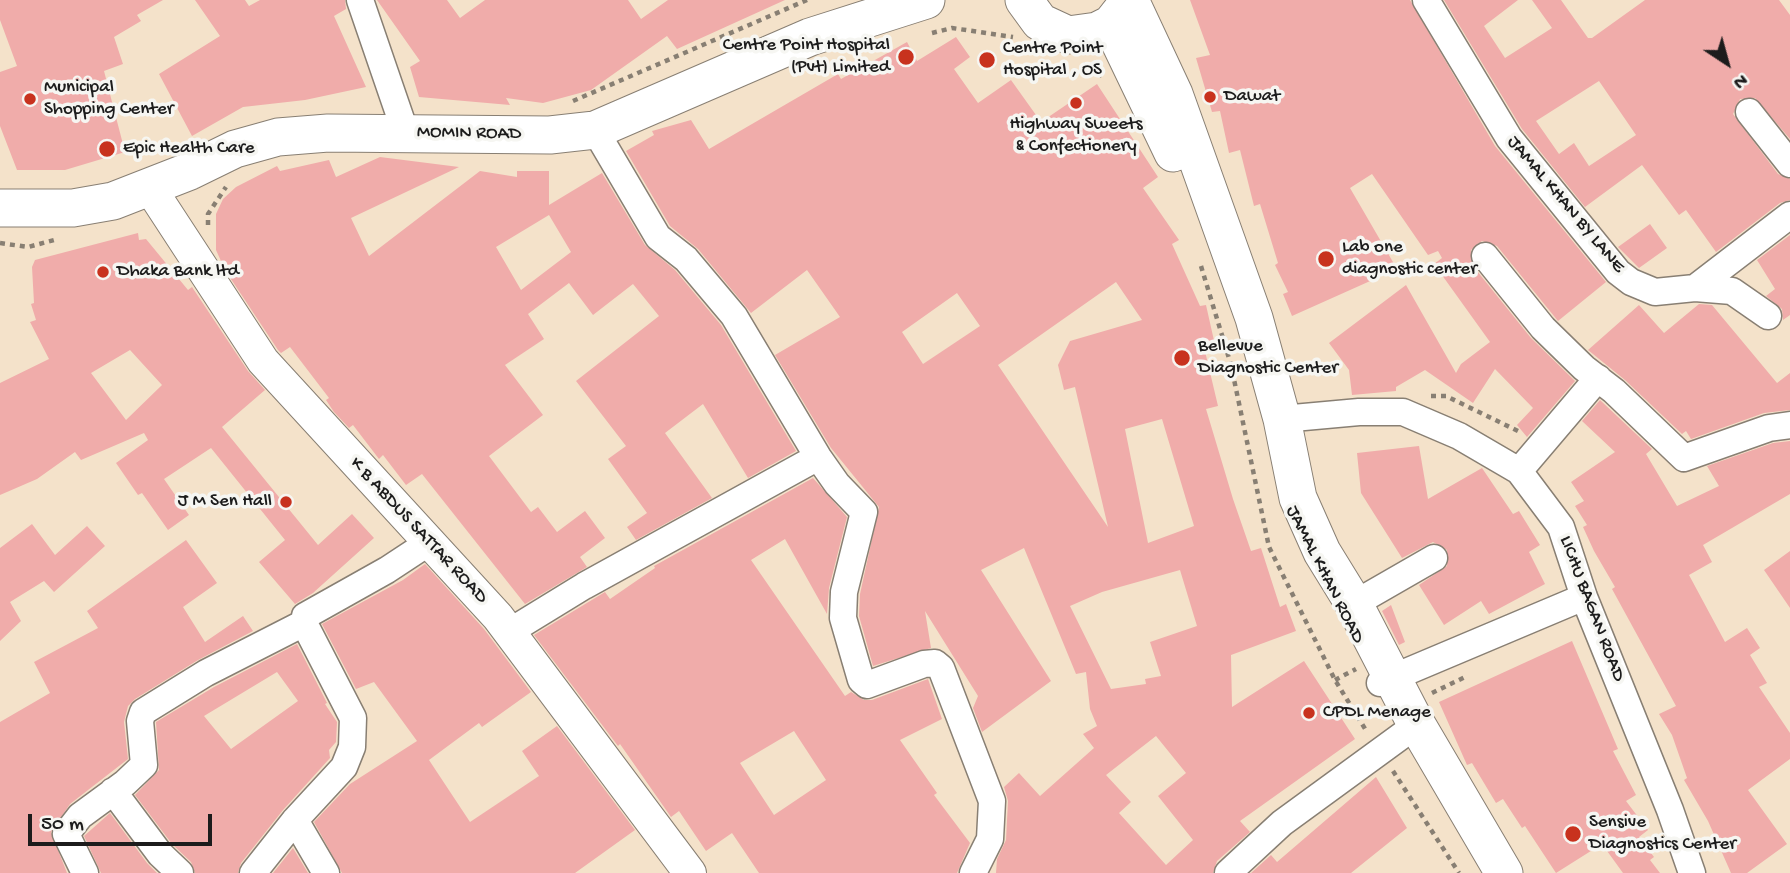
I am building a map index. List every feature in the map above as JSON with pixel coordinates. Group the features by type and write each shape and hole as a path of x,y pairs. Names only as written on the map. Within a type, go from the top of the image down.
{"main road":[{"name":"MOMIN ROAD","path":"0,208 74,208 113,201 150,188 235,149 278,137 328,133 550,135 595,130 810,37 926,0"},
{"path":"1024,0 1040,22 1068,35 1083,35 1123,8"},
{"name":"JAMAL KHAN ROAD","path":"1123,8 1234,310 1287,512 1386,681 1394,741 1490,873"},
{"path":"1267,439 1322,552 1354,604 1386,681 1504,873"}],"street":[{"path":"360,0 406,134"},
{"name":"JAMAL KHAN BY LANE","path":"1426,0 1509,138 1618,272 1631,282 1655,292 1695,288 1732,291 1768,316"},
{"path":"1749,112 1790,164"},
{"path":"595,130 659,237 686,259 734,316 818,457 837,484 864,512 844,592 843,618 863,685 905,669 935,663 941,668 992,801 989,839 972,873"},
{"name":"K B ABDUS SATTAR ROAD","path":"150,188 263,361 509,632 690,873"},
{"path":"1695,288 1790,215"},
{"path":"1485,256 1543,328 1684,458 1769,429 1790,425"},
{"path":"1519,471 1598,379"},
{"name":"LICHU BAGAN ROAD","path":"1267,439 1359,412 1403,412 1459,436 1519,471 1561,527 1584,597 1670,810 1692,873"},
{"path":"509,632 584,586 818,457"},
{"path":"253,873 295,820 344,767 354,729 349,708 304,623 305,616 387,570 428,543"},
{"path":"1354,604 1434,558"},
{"path":"1386,681 1584,597"},
{"path":"85,873 66,834 80,816 144,765 139,721 143,712 206,673 304,623"},
{"path":"1227,873 1282,823 1394,741"},
{"path":"113,791 163,868"},
{"path":"295,820 326,873"}],"path":[{"path":"1198,255 1231,365 1267,439 1269,547 1335,680 1394,741 1459,873"}],"building":[{"path":"0,0 163,0 137,15 141,21 114,37 123,64 104,71 125,152 65,170 17,170 0,126 0,72 17,66 0,20"},
{"path":"195,0 245,0 249,6 260,0 345,0 346,9 334,16 366,87 305,100 243,107 192,136 159,74 220,36"},
{"path":"377,0 447,0 460,18 485,0 628,0 641,19 668,0 785,0 677,49 667,36 591,90 543,103 506,98 510,105 419,97 410,67 420,61"},
{"path":"1190,0 1410,0 1495,146 1606,282 1558,321 1497,246 1482,241 1471,250 1473,266 1531,338 1575,381 1527,437 1517,425 1533,408 1495,369 1473,403 1425,370 1396,387 1396,391 1352,395 1349,370 1329,343 1406,285 1456,373 1461,364 1490,342 1434,264 1442,258 1438,251 1428,255 1372,174 1350,188 1397,269 1292,316 1283,294 1288,292 1275,265 1278,263 1260,204 1254,206 1240,150 1229,153 1220,111 1212,112 1196,58 1210,55"},
{"path":"1444,0 1518,0 1484,26 1505,58 1552,28 1532,0 1561,0 1588,38 1592,38 1645,0 1779,0 1790,15 1790,139 1755,98 1740,99 1733,114 1778,174 1790,179 1790,200 1780,203 1716,252 1686,210 1679,215 1642,165 1585,207 1522,129","holes":["1599,81 1636,135 1589,166 1574,143 1559,154 1536,121"]},
{"path":"956,37 970,57 954,69 978,103 1011,80 1041,122 1097,84 1158,177 1143,188 1179,240 1172,244 1200,306 1206,305 1215,345 1204,347 1218,406 1206,409 1251,551 1261,548 1280,607 1286,604 1296,631 1231,655 1232,707 1304,661 1355,739 1240,821 1250,832 1217,861 1213,873 996,873 997,859 1006,840 1008,801 1004,787 1019,773 1040,796 1094,748 1083,734 1097,726 1090,709 1086,672 1076,674 1024,548 981,570 1051,681 982,732 973,708 978,696 925,611 931,648 873,666 859,616 860,594 879,507 831,448 775,355 840,317 807,270 751,313 698,249 670,226 626,151 654,135 652,131 691,120 709,149 838,74 841,79 907,42 917,61","holes":["1116,282 1142,320 1070,341 1058,365 1064,390 1075,387 1108,527 998,365","957,293 980,326 923,364 902,332","1162,419 1194,526 1148,543 1125,429","1180,570 1197,626 1150,642 1161,676 1145,679 1146,684 1111,689 1070,606 1102,592","1156,736 1186,773 1158,796 1193,840 1166,865 1119,813 1131,802 1106,775"]},
{"path":"380,157 459,167 351,218 369,256 480,171 517,177 517,171 549,171 549,205 602,173 645,245 675,270 721,325 796,451 748,478 703,404 665,433 712,498 636,540 627,527 647,513 608,459 626,446 576,381 659,316 633,284 593,315 569,283 528,314 544,339 505,365 543,415 489,456 531,512 538,507 557,532 585,511 605,538 580,557 587,567 525,604 422,474 406,485 383,455 379,459 353,425 349,428 334,412 326,400 329,398 290,347 281,353 278,350 225,270 216,250 216,214 223,199 236,187 277,166 280,171 329,160 336,177","holes":["549,215 571,252 521,290 496,247"]},
{"path":"1650,224 1667,248 1639,268 1618,247"},
{"path":"138,233 139,240 146,239 188,290 192,287 248,371 265,390 222,427 318,545 352,514 374,538 313,593 295,604 259,562 285,540 211,448 164,479 189,515 168,530 142,493 138,495 116,463 148,440 144,433 81,460 75,452 37,479 0,495 0,383 49,359 30,322 36,320 31,304 34,303 32,267 35,260","holes":["130,350 162,385 126,420 91,373"]},
{"path":"1790,235 1790,315 1783,320 1782,309 1766,296 1775,289 1757,260"},
{"path":"1699,304 1712,305 1777,383 1790,373 1790,410 1764,413 1691,439 1686,431 1682,434 1625,380 1588,350 1639,305 1664,333"},
{"path":"1600,400 1652,449 1646,454 1677,506 1719,486 1707,466 1773,443 1790,441 1790,494 1703,545 1712,562 1689,575 1725,642 1747,628 1760,648 1750,655 1767,683 1759,687 1790,733 1790,759 1748,790 1787,844 1747,873 1731,873 1708,821 1684,780 1687,778 1672,735 1659,714 1676,706 1612,589 1615,587 1594,551 1583,527 1587,525 1575,506 1584,501 1571,482 1615,452 1582,421"},
{"path":"1419,446 1428,499 1482,468 1513,514 1519,511 1540,545 1529,552 1545,584 1489,614 1481,601 1444,625 1419,585 1447,566 1447,550 1433,542 1402,558 1361,493 1357,453"},
{"path":"813,478 847,517 829,588 827,614 785,539 751,560 845,696 851,692 864,700 872,700 928,679 942,719 900,740 937,793 934,795 970,843 957,873 759,873 732,833 706,851 679,811 671,817 620,744 618,746 534,635 605,592 610,599 655,568 654,566","holes":["794,731 826,780 774,815 740,763"]},
{"path":"32,524 55,555 87,526 105,546 54,592 44,581 10,602 21,621 0,641 0,548"},
{"path":"186,540 217,583 183,607 205,642 243,616 253,631 198,660 128,706 124,722 128,759 70,804 51,832 67,873 0,873 0,722 50,693 34,662 98,628 87,611"},
{"path":"1790,551 1790,608 1764,570"},
{"path":"425,564 484,629 531,692 482,727 479,723 429,760 470,822 539,776 522,751 557,726 635,830 575,873 342,873 314,822 350,784 417,741 374,682 356,689 322,624 403,580"},
{"path":"1391,605 1405,642 1399,645 1382,611"},
{"path":"1572,641 1618,749 1613,751 1636,795 1626,801 1648,830 1639,837 1654,857 1650,860 1660,873 1623,873 1602,844 1556,873 1525,826 1522,828 1503,799 1496,803 1472,763 1467,765 1439,702"},
{"path":"297,644 327,703 325,704 337,722 336,742 329,750 330,758 283,810 241,863 238,873 195,873 191,862 172,844 135,795 159,770 156,722 214,687","holes":["277,672 298,701 231,749 204,716"]},
{"path":"1376,777 1407,828 1351,873 1251,873 1271,855 1277,862"},
{"path":"110,813 157,873 101,873 84,836"},
{"path":"293,848 308,873 273,873"}],"place":[{"name":"Centre Point Hospital (Pvt) Limited","path":"906,57"},
{"name":"Centre Point Hospital , OS","path":"987,60"},
{"name":"Dawat","path":"1210,97"},
{"name":"Municipal Shopping Center","path":"30,99"},
{"name":"Highway Sweets & Confectionery","path":"1076,103"},
{"name":"Epic Health Care","path":"107,149"},
{"name":"Lab one diagnostic center","path":"1326,259"},
{"name":"Dhaka Bank ltd","path":"103,272"},
{"name":"Bellevue Diagnostic Center","path":"1182,358"},
{"name":"J M Sen Hall","path":"286,502"},
{"name":"CPDL Menage","path":"1309,713"},
{"name":"Sensive Diagnostics Center","path":"1573,834"}]}
